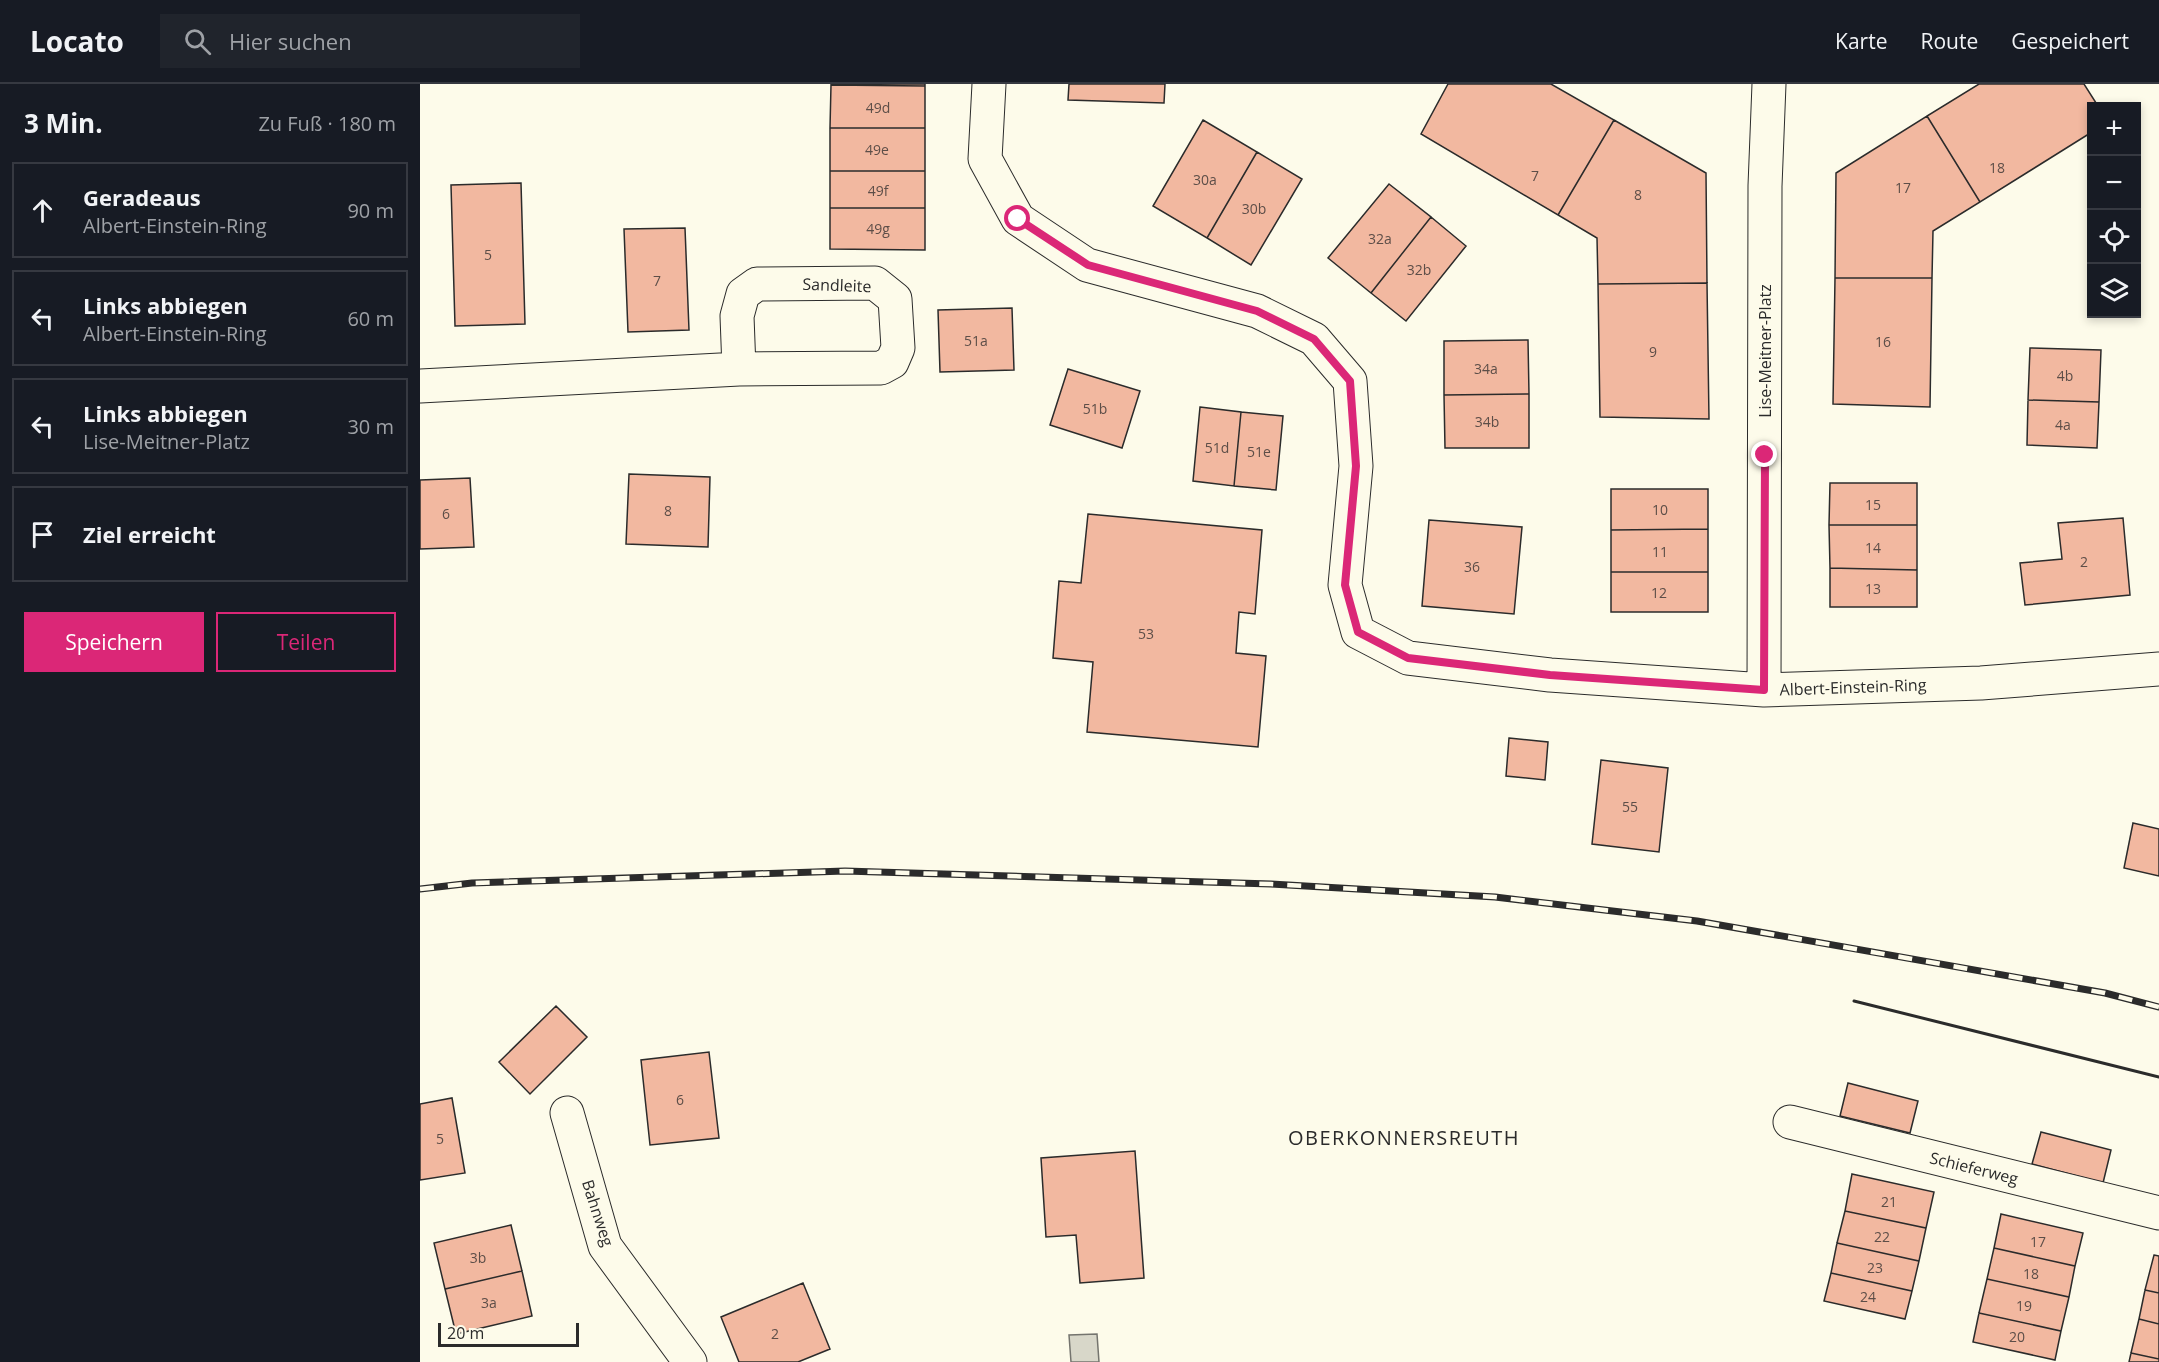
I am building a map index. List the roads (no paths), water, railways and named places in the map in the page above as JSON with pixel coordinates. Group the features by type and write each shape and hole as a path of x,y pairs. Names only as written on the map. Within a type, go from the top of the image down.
{"street":[{"name":"Albert-Einstein-Ring","path":"989,84 985,159 1018,219 1088,265 1257,311 1314,339 1350,381 1356,466 1345,585 1358,632 1408,658 1550,675 1764,690 1981,683 2159,669"},
{"name":"Lise-Meitner-Platz","path":"1764,690 1765,186 1769,84"},
{"name":"Sandleite","path":"420,386 739,369 881,368 892,362 898,348 895,299 875,283 757,284 743,294 737,316 739,369"},
{"name":"Bahnweg","path":"567,1113 605,1246 690,1362"},
{"name":"Schieferweg","path":"1790,1122 2159,1213"}],"railway":[{"path":"420,889 472,883 845,871 1271,884 1495,897 1697,921 2105,993 2159,1007"}],"district":[{"name":"OBERKONNERSREUTH","path":"1404,1137"}]}
